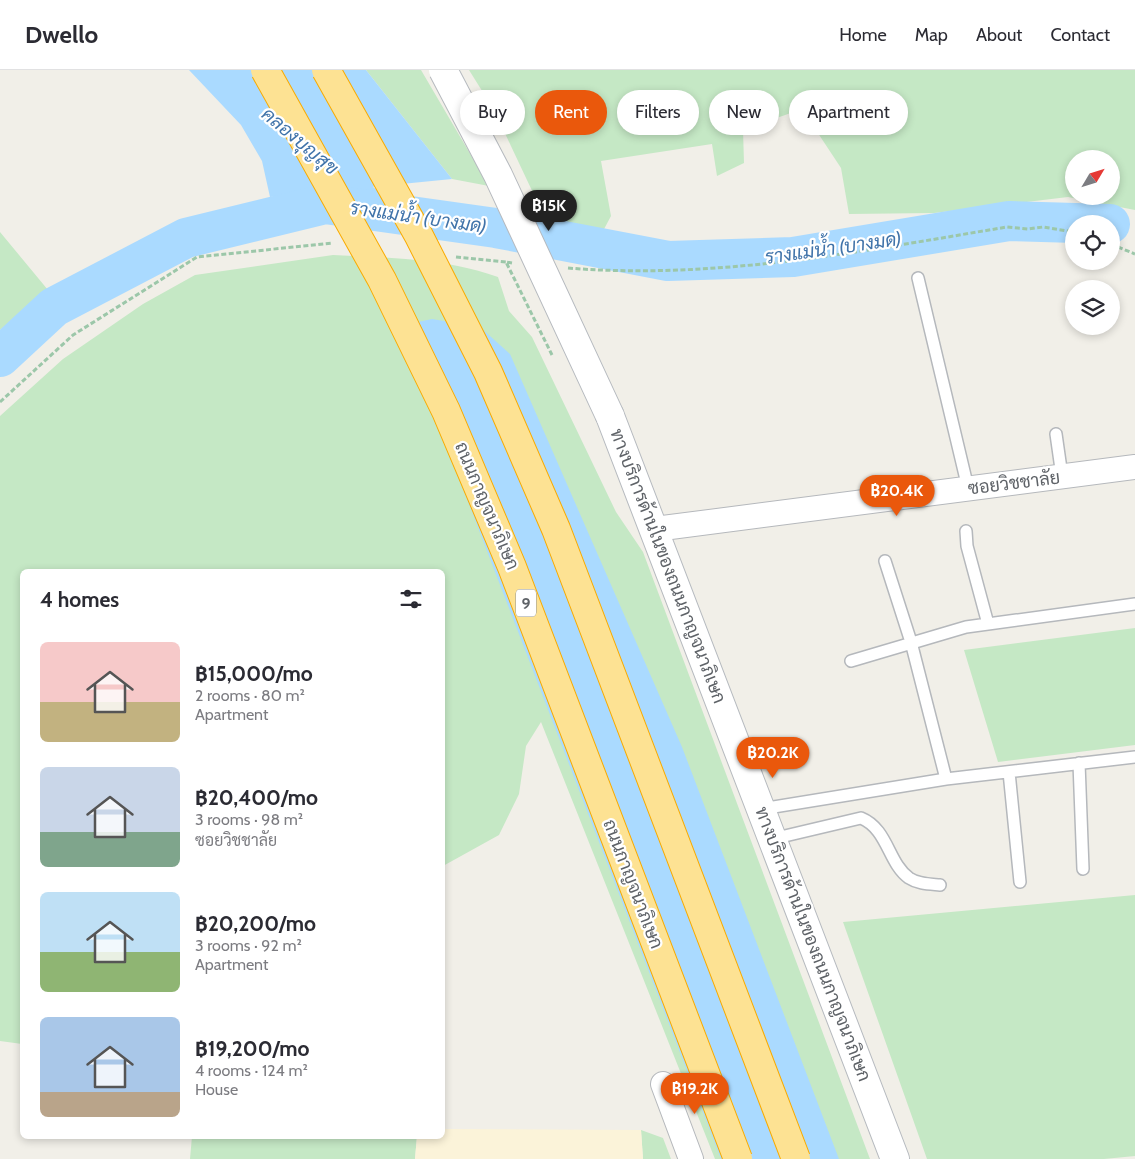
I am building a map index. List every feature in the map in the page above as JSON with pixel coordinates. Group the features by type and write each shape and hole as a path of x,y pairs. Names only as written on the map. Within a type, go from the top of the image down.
{"highway":[{"name":"ถนนกาญจนาภิเษก","path":"265,70 377,272 446,411 516,576 738,1159"},
{"path":"326,70 419,236 488,372 556,529 796,1159"}],"main road":[{"name":"ทางบริการด้านในของถนนกาญจนาภิเษก","path":"443,70 506,192 610,416 655,529 895,1159"}],"street":[{"name":"ซอยวิชชาลัย","path":"655,529 1135,468"},
{"path":"663,1084 691,1159"}],"lane":[{"path":"918,278 968,488"},
{"path":"1056,434 1062,476"},
{"path":"966,531 967,546 988,624"},
{"path":"885,561 911,642 946,779"},
{"path":"851,661 966,627 1135,604"},
{"path":"761,810 946,779 1135,757"},
{"path":"1079,764 1083,868"},
{"path":"1009,772 1020,882"},
{"path":"772,838 861,818 877,829 905,874 919,882 940,885"}],"path":[{"path":"582,269 682,269 807,258 1007,227 1028,229 1043,226 1065,230"},
{"path":"0,402 72,335 197,257 334,243"},
{"path":"1120,248 1135,254"},
{"path":"448,256 506,262"}],"green space":[{"path":"366,70 421,70 489,186 452,179"},
{"path":"469,70 1135,70 1135,210 1109,205 1120,205 1120,150 1065,150 1065,197 934,213 849,214 841,168 819,135 908,135 908,90 789,90 789,114 779,117 779,90 709,90 709,135 743,135 744,163 717,176 712,144 601,161 611,216 603,231 582,227 543,214 506,135 525,135 525,90 482,90"},
{"path":"0,232 48,290 0,330"},
{"path":"333,255 437,262 498,277 509,311 532,337 616,512 643,552 870,1159 715,1159 541,722 526,746 519,794 499,835 445,865 445,569 20,569 20,1044 0,1041 0,416 63,359 143,304 195,275"},
{"path":"1135,628 1135,745 998,762 964,650"},
{"path":"1135,895 1135,1156 1104,1159 927,1159 843,922"},
{"path":"641,1130 663,1138 671,1159 643,1159"},
{"path":"192,1139 417,1139 415,1159 190,1159"}],"sand":[{"path":"445,1129 641,1130 643,1159 415,1159 417,1139 445,1139"}],"water":[{"path":"189,70 366,70 452,179 270,197 262,161 241,125"},
{"path":"432,319 480,327 510,354 682,747 839,1159 721,1159 457,473 421,388 398,342 418,322"}],"waterway":[{"name":"คลองบุญสุข","path":"332,168 384,212"},
{"name":"รางแม่น้ำ (บางมด)","path":"0,357 54,307 186,238 325,204 496,228 668,261 793,257 1009,221 1065,223"}]}
